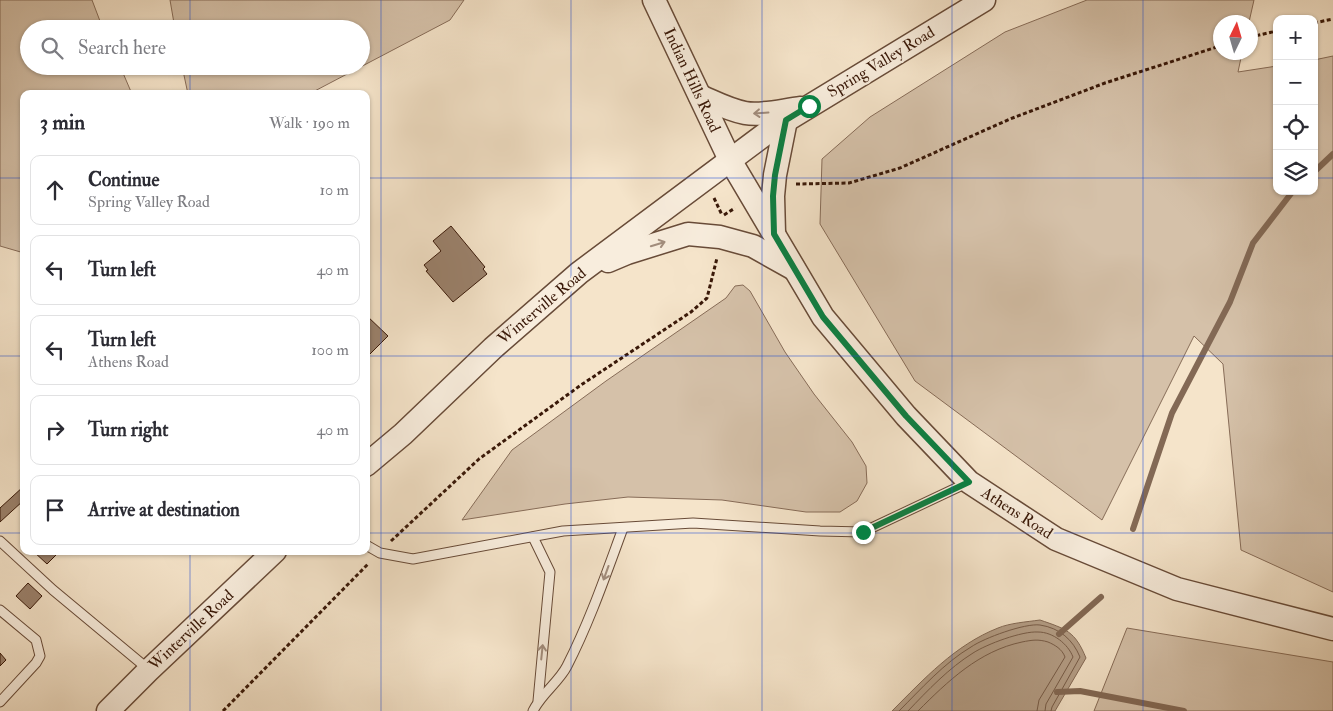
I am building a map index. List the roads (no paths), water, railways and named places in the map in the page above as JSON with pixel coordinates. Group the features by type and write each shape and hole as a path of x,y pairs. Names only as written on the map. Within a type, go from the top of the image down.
{"street":[{"name":"Indian Hills Road","path":"654,0 730,160"},
{"name":"Spring Valley Road","path":"730,160 786,120 984,0"},
{"path":"700,96 745,113 758,114 809,106"},
{"path":"774,234 773,196 775,175 786,120"},
{"name":"Athens Road","path":"730,160 823,317 906,416 969,482 1056,539 1177,589 1333,629"},
{"name":"Winterville Road","path":"370,462 403,434 493,348 579,273 665,211 730,160"},
{"path":"579,273 627,254 688,234 720,237 753,246 797,271"},
{"name":"Winterville Road","path":"108,711 148,670 271,555"}],"lane":[{"path":"370,547 380,553 413,559 563,531 693,523 820,532 863,532 969,482"},
{"path":"533,711 538,701 566,668 598,594 623,528"},
{"path":"533,537 550,572 538,701"},
{"path":"0,541 52,590 148,670"},
{"path":"0,610 36,640 40,656 36,663 0,702"}],"water":[{"path":"1040,620 1069,632 1078,642 1086,658 1055,711 892,711 954,653 982,635 1003,626"}],"waterway":[{"path":"1318,168 1333,154"},
{"path":"1133,529 1172,413 1230,302 1253,243 1290,195"},
{"path":"1059,634 1101,597"},
{"path":"1057,692 1080,691 1184,711"}]}
